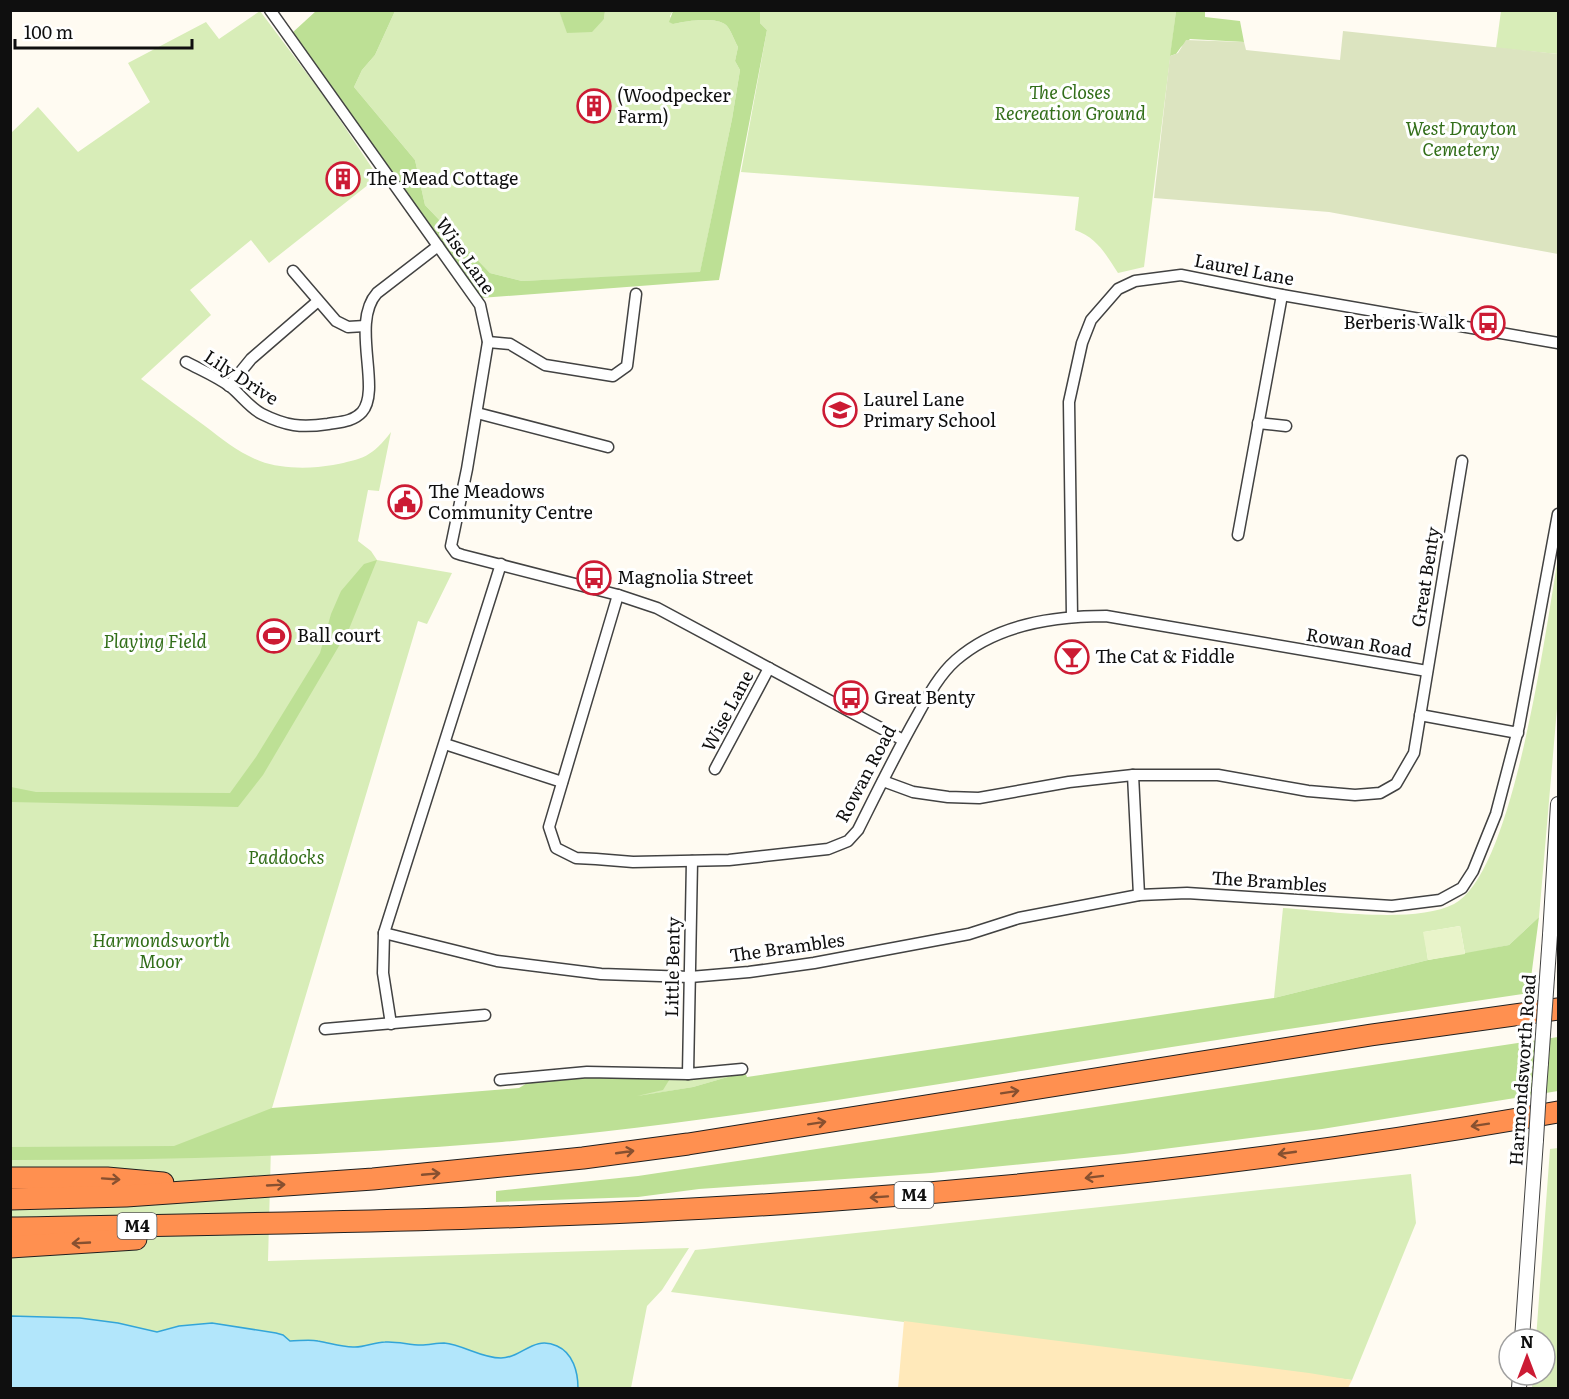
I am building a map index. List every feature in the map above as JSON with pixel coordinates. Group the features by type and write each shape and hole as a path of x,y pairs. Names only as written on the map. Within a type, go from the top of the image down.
{"highway":[{"name":"M4","path":"10,1198 126,1196 373,1179 583,1158 699,1142 1371,1035 1558,1009"},
{"name":"M4","path":"10,1228 512,1217 820,1202 1003,1187 1256,1158 1558,1112"},
{"path":"10,1178 107,1178 218,1188"},
{"path":"10,1247 166,1238 264,1223"}],"street":[{"name":"Wise Lane","path":"270,10 480,305 488,342 477,413 451,546 459,554 618,594 657,608 903,740"},
{"name":"Lily Drive","path":"186,362 229,386 259,413 290,425 308,428 348,421 362,412 369,394 365,326 370,301 377,293 438,246"},
{"path":"293,271 336,321 352,327 365,326"},
{"name":"Laurel Lane","path":"1072,616 1069,402 1082,343 1091,320 1118,289 1135,281 1181,274 1282,295 1558,343"},
{"path":"488,342 510,344 544,365 613,376 627,366 636,294"},
{"path":"1238,535 1282,295"},
{"path":"229,386 251,360 318,301"},
{"path":"477,413 608,447"},
{"path":"1258,423 1286,426"},
{"name":"Great Benty","path":"882,781 914,792 948,798 979,798 1069,782 1132,775 1218,775 1308,791 1355,795 1380,793 1396,784 1414,753 1462,461"},
{"name":"The Brambles","path":"690,977 814,963 969,934 1019,918 1139,895 1187,893 1392,906 1440,900 1451,895 1462,888 1473,872 1496,814 1518,733 1558,514"},
{"path":"391,1024 383,973 384,933 501,564"},
{"path":"445,744 562,782 618,594"},
{"name":"Rowan Road","path":"562,782 549,827 556,848 576,858 633,862 729,860 828,849 848,841 858,830 903,740 934,685 956,660 983,642 1023,624 1072,616 1106,616 1427,671"},
{"name":"Wise Lane","path":"715,769 769,668"},
{"path":"1420,716 1518,733"},
{"path":"1132,775 1139,895"},
{"name":"Harmondsworth Road","path":"1523,1327 1558,804"},
{"name":"Little Benty","path":"688,1074 692,861"},
{"path":"384,933 497,961 601,974 690,977"},
{"path":"325,1029 485,1015"},
{"path":"500,1080 587,1072 688,1074 742,1069"}],"green space":[{"path":"559,10 605,11 604,19 592,32 567,33"},
{"path":"260,11 326,99 378,177 269,263 251,240 190,290 211,315 141,379 238,450 252,458 277,466 315,467 352,461 372,452 391,432 379,491 368,490 358,541 371,551 377,560 452,573 427,624 418,621 272,1108 268,1261 689,1248 662,1290 647,1306 631,1388 11,1388 11,133 38,107 78,152 150,102 128,63 206,22 219,39"},
{"path":"316,11 395,11 375,55 362,70 354,87 415,160 425,205 490,273 522,281 700,272 732,119 740,70 735,61 738,47 728,27 721,22 708,20 673,24 669,22 673,11 760,11 760,23 767,30 719,280 480,298 292,33"},
{"path":"395,11 559,11 568,33 604,19 605,11 673,11 670,16 673,24 708,20 726,25 738,47 735,61 740,70 700,273 522,281 490,273 425,205 415,160 354,87 362,70 375,55"},
{"name":"The Closes Recreation Ground","path":"760,11 1176,11 1144,267 1118,273 1095,242 1075,230 1079,197 741,172 767,30 760,23"},
{"path":"1176,11 1205,11 1205,17 1240,21 1244,42 1190,39 1176,54 1170,56"},
{"path":"1501,11 1558,11 1558,54 1496,48"},
{"name":"West Drayton Cemetery","path":"1343,31 1558,54 1558,254 1329,212 1154,198 1170,56 1178,53 1186,40 1244,42 1246,50 1340,60"},
{"path":"1558,558 1558,697 1539,917 1509,945 1465,954 1460,926 1424,932 1428,960 1274,998 1283,908 1370,915 1417,913 1438,910 1454,904 1475,883 1494,847 1510,799 1524,745 1536,690"},
{"path":"377,560 349,629 263,775 238,807 11,802 11,787 36,792 230,793 256,757 320,653 331,614 341,591 364,564"},
{"path":"1539,917 1529,993 784,1108 573,1135 441,1147 318,1154 11,1160 10,1147 174,1146 272,1108 519,1088 534,1079 671,1077 663,1090 637,1096 693,1087 745,1072 747,1077 1274,998 1428,960 1509,945"},
{"path":"1460,926 1465,954 1428,960 1423,932"},
{"path":"1558,1037 1558,1091 1322,1129 1124,1154 931,1173 699,1189 638,1197 496,1202 496,1191 638,1176"},
{"path":"742,1073 693,1087 615,1100 671,1077"},
{"path":"1558,1148 1558,1388 1532,1388 1557,1387 1557,1327 1537,1327 1550,1149"},
{"path":"1411,1174 1416,1223 1352,1380 671,1292 695,1250"}],"sand":[{"path":"904,1321 1352,1380 1348,1388 898,1388"}],"water":[{"path":"11,1316 80,1318 118,1323 157,1332 179,1326 212,1323 276,1333 290,1341 315,1340 357,1347 385,1342 421,1345 444,1343 486,1356 501,1358 515,1355 534,1345 549,1343 562,1349 571,1358 576,1370 578,1388 11,1388"}],"place":[{"name":"(Woodpecker Farm)","path":"594,106"},
{"name":"The Mead Cottage","path":"343,179"},
{"name":"Berberis Walk","path":"1488,323"},
{"name":"Laurel Lane Primary School","path":"840,410"},
{"name":"The Meadows Community Centre","path":"405,502"},
{"name":"Magnolia Street","path":"594,578"},
{"name":"Ball court","path":"274,636"},
{"name":"The Cat & Fiddle","path":"1072,657"},
{"name":"Great Benty","path":"851,698"}],"park label":[{"name":"Playing Field","path":"155,642"},
{"name":"Paddocks","path":"286,858"},
{"name":"Harmondsworth Moor","path":"161,951"}]}
